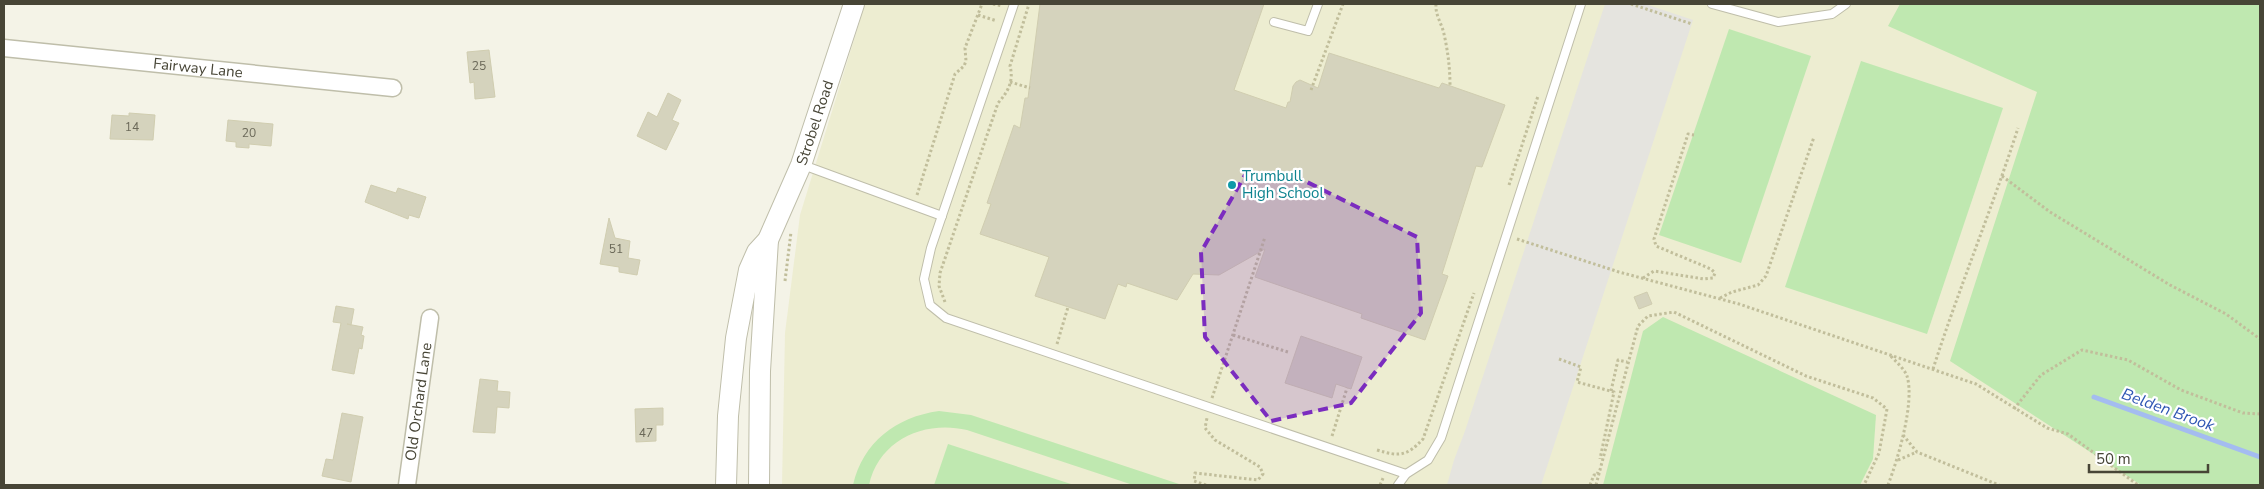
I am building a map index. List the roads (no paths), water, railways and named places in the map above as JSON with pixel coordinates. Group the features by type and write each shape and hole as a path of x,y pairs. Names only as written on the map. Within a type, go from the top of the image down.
{"street":[{"name":"Strobel Road","path":"726,485 728,416 736,338 749,270 757,252 768,240 802,165 854,4"},
{"name":"Fairway Lane","path":"4,48 393,88"},
{"name":"Strobel Road","path":"759,485 768,240"},
{"name":"Old Orchard Lane","path":"407,485 430,318"},
{"path":"728,416 760,417"}],"lane":[{"path":"1014,4 931,248 924,279 930,305 946,318 1406,474"},
{"path":"1274,22 1308,31 1318,4"},
{"path":"1398,485 1406,474 1428,460 1441,438 1581,4"},
{"path":"1712,4 1778,22 1832,14 1846,4"},
{"path":"802,165 942,216"}],"waterway":[{"name":"Belden Brook","path":"2094,397 2260,457"}],"place":[{"name":"Trumbull High School","path":"1232,185"}]}
